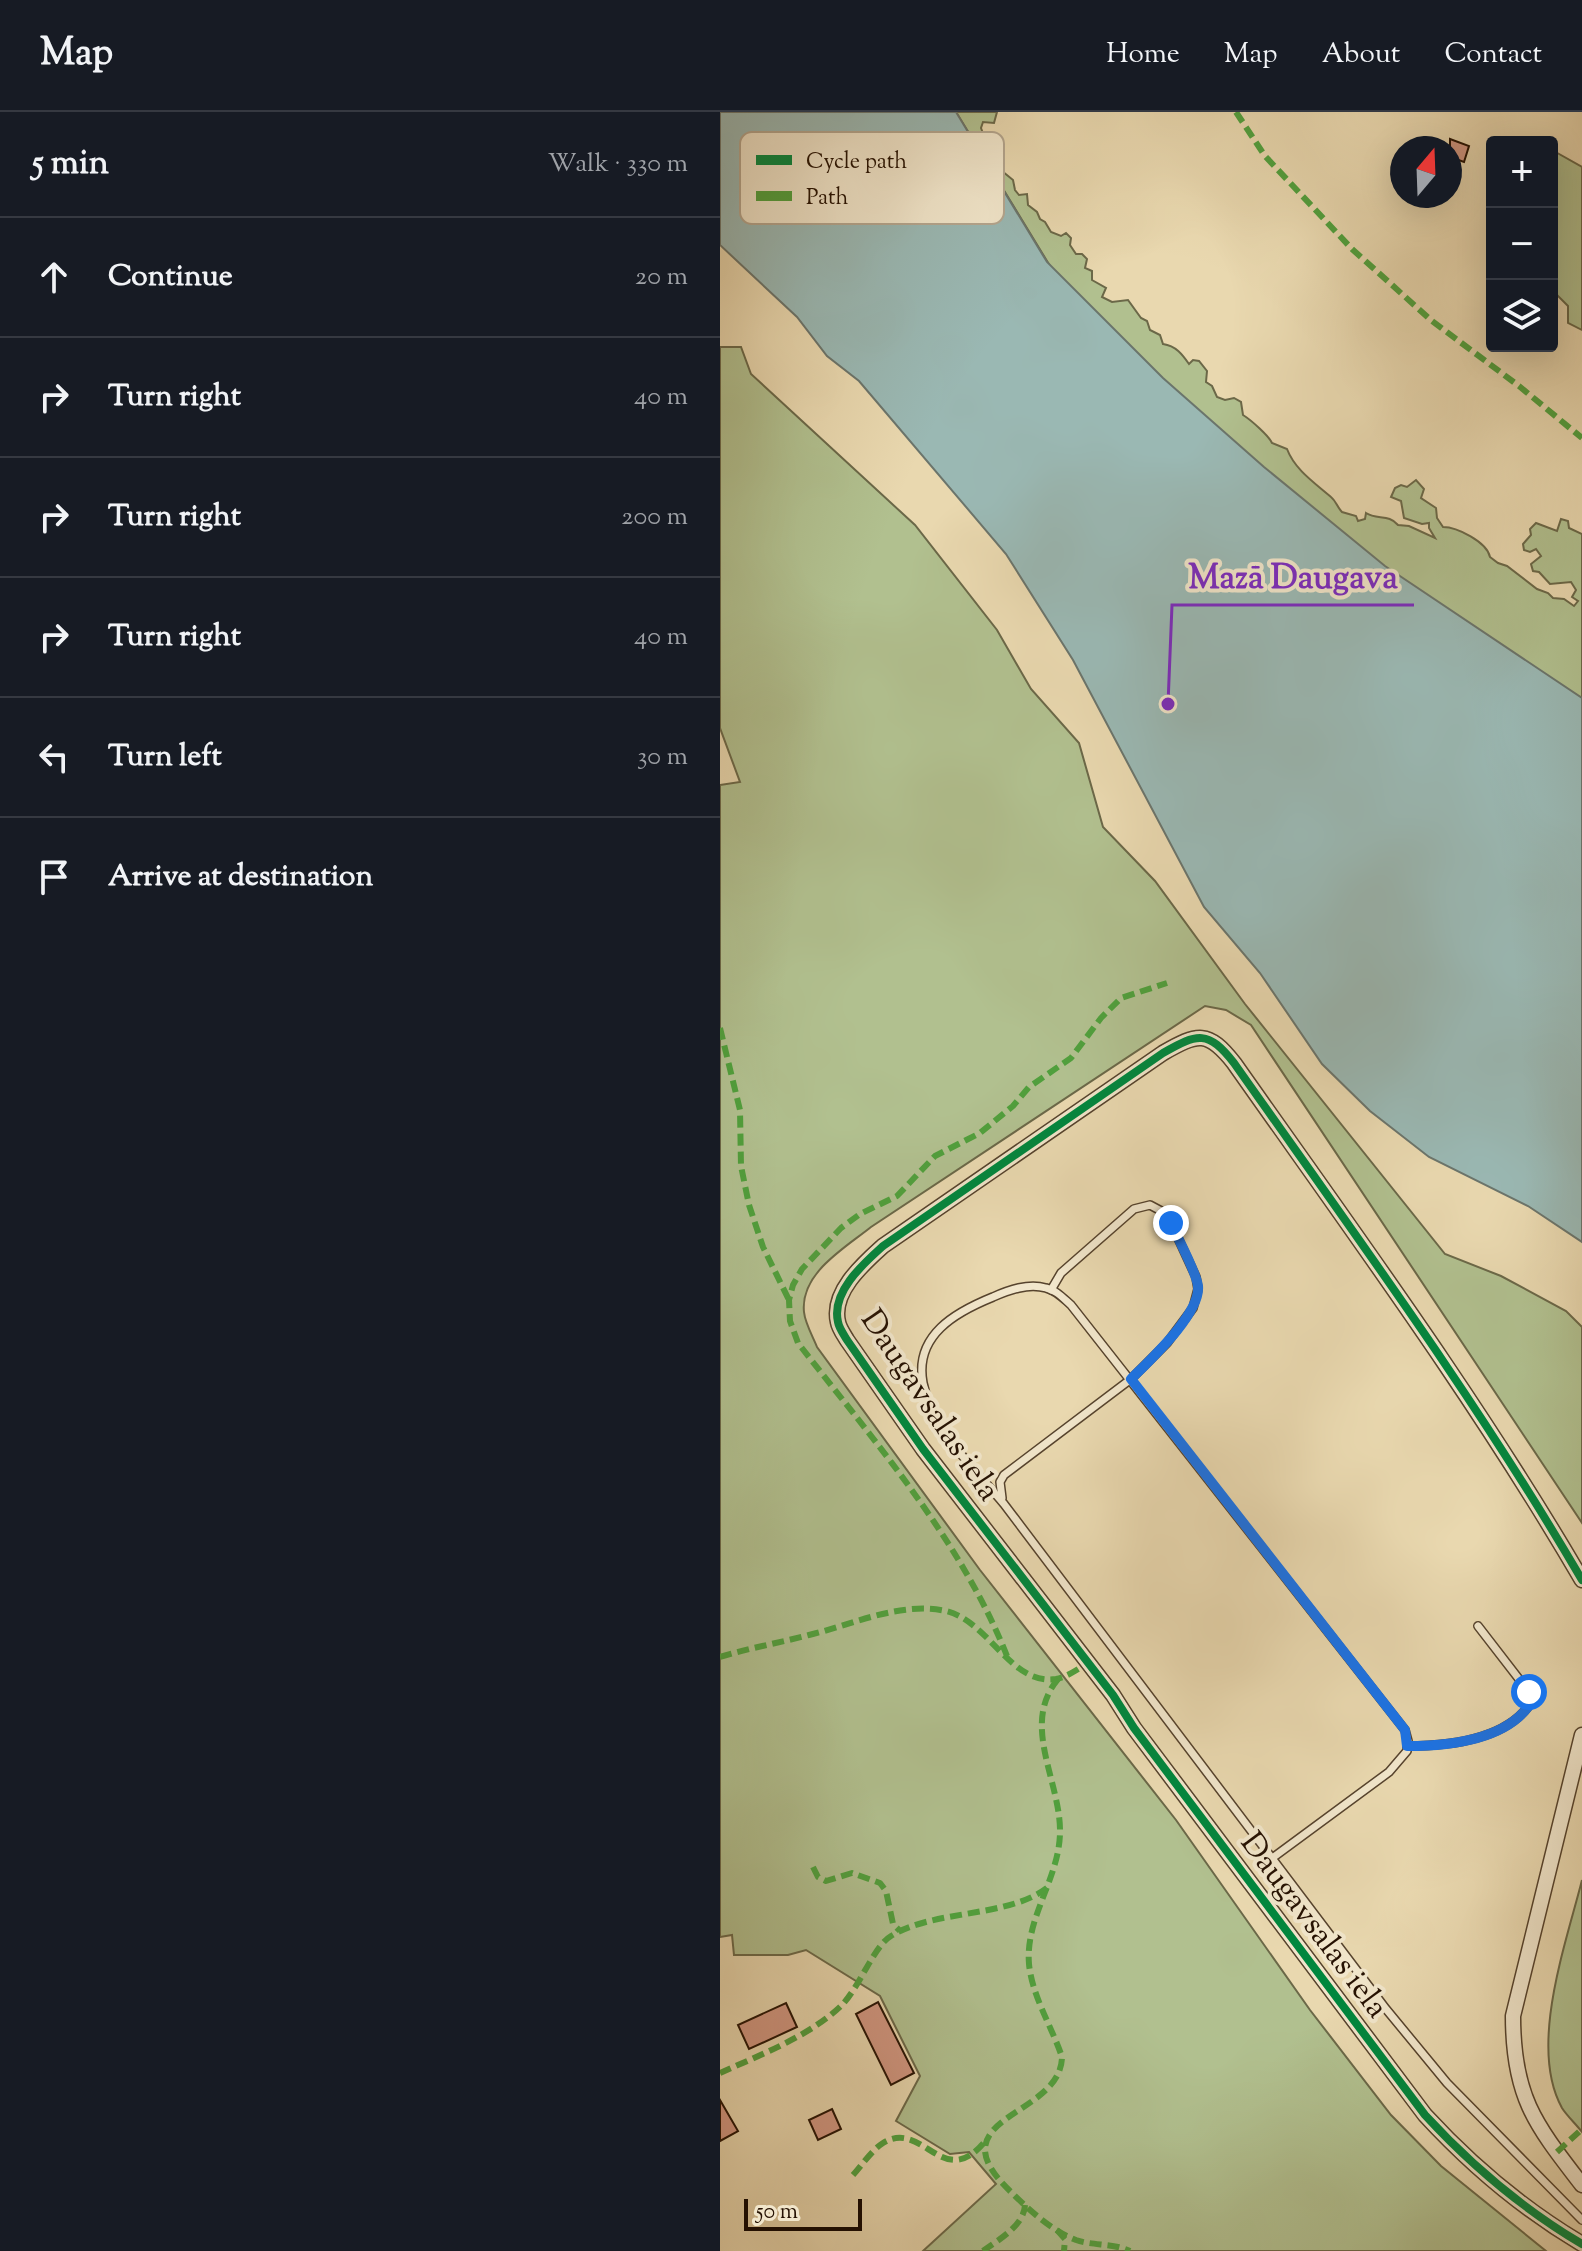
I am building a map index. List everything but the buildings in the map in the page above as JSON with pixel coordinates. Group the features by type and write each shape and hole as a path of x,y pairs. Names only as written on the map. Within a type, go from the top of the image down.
{"street":[{"name":"Daugavsalas iela","path":"1582,1580 1543,1512 1423,1331 1234,1063 1219,1044 1206,1037 1189,1038 1163,1053 883,1246 862,1265 845,1288 838,1305 838,1322 847,1340 923,1449 1113,1695 1134,1728 1425,2115 1458,2151 1495,2183 1582,2244"},
{"path":"1582,1735 1513,2016 1513,2038 1519,2081 1531,2114 1582,2185"}],"lane":[{"path":"1004,1504 1000,1491 1004,1475 1131,1379 1167,1343 1197,1299 1196,1277 1165,1213 1150,1205 1134,1209 1061,1273 1051,1290"},
{"path":"1271,1859 1389,1772 1400,1761 1407,1746 1405,1730 1071,1305 1051,1290 1028,1286 1006,1291 949,1318 935,1332 924,1351 921,1369 923,1385 934,1413 953,1442 1004,1504 1271,1859 1386,2009 1447,2083 1582,2220"},
{"path":"1407,1746 1429,1746 1486,1735 1506,1727 1528,1707 1529,1692 1478,1626"}],"green space":[{"path":"956,112 997,112 994,123 983,122 982,132 968,132"},
{"path":"1558,153 1582,167 1582,330 1568,323 1568,306 1558,296"},
{"path":"1004,173 1013,180 1019,195 1027,194 1028,205 1051,232 1061,236 1066,233 1071,238 1070,245 1076,254 1082,254 1087,259 1085,268 1092,271 1092,280 1106,288 1102,297 1112,302 1128,300 1141,318 1147,321 1150,330 1160,335 1163,344 1175,349 1189,364 1193,360 1199,361 1207,371 1206,382 1212,386 1217,397 1225,400 1234,398 1241,402 1243,415 1272,443 1287,449 1300,470 1333,499 1342,512 1356,516 1358,521 1365,519 1366,513 1387,518 1435,538 1429,523 1404,518 1401,501 1391,497 1395,488 1401,485 1407,487 1416,480 1424,489 1421,498 1436,508 1437,518 1443,527 1471,536 1498,563 1507,566 1537,589 1574,606 1578,601 1572,597 1576,590 1571,582 1550,584 1539,572 1533,571 1531,564 1541,556 1536,549 1530,552 1524,550 1523,544 1536,523 1557,531 1561,519 1568,521 1569,528 1582,534 1582,868 1302,661 1004,191"},
{"path":"720,347 741,347 751,374 915,525 997,630 1031,689 1079,743 1103,827 1155,881 1245,1004 1445,1254 1501,1276 1566,1311 1582,1327 1582,1523 1251,1025 1226,1010 1205,1006 871,1227 817,1274 809,1285 804,1312 817,1347 980,1570 1176,1820 1310,2010 1391,2115 1441,2166 1546,2251 923,2251 996,2184 969,2152 950,2154 896,2121 920,2076 880,1996 806,1950 788,1955 734,1955 732,1935 720,1937 720,785 740,782 720,728"},
{"path":"1582,1880 1582,2132 1562,2108 1552,2083 1549,2026 1560,1964"}],"water":[{"path":"720,112 956,112 968,132 740,132 740,224 1004,224 1004,191 1047,262 1163,378 1264,467 1385,566 1582,698 1582,1242 1528,1206 1429,1157 1370,1111 1322,1064 1260,973 1204,907 1073,660 1006,554 859,381 827,356 797,317 720,245"}],"marked path":[{"path":"1236,112 1265,156 1352,249 1432,321 1582,438"},
{"path":"1007,1656 988,1613 941,1532 798,1343 790,1321 789,1300 802,1269 841,1228 860,1214 897,1196 935,1156 980,1133 1013,1106 1029,1087 1071,1058 1101,1018 1121,998 1167,983"},
{"path":"720,1028 740,1110 741,1166 749,1205 763,1247 789,1300"},
{"path":"720,1657 876,1616 929,1609 961,1617 1013,1663 1026,1673 1040,1678 1060,1678 1088,1663"},
{"path":"1058,1679 1047,1697 1042,1715 1042,1734 1059,1813 1060,1833 1054,1866 1032,1931 1029,1964 1038,2000 1062,2057 1056,2077 1042,2093 992,2132 985,2147 990,2167 1011,2192 1050,2226 1076,2240 1130,2251"},
{"path":"813,1867 818,1877 826,1881 852,1873 880,1883 886,1891 893,1924 900,1931"},
{"path":"720,2073 784,2044 829,2016 849,1997 879,1948 891,1936 928,1921 1012,1904 1031,1898 1047,1888"},
{"path":"1557,2152 1582,2129"},
{"path":"853,2175 879,2146 897,2138 910,2140 946,2158 958,2160 972,2154 987,2139"},
{"path":"983,2251 1015,2226 1024,2213 1025,2205"},
{"path":"1057,2230 1065,2239 1064,2251"}],"cycle path":[{"path":"1582,1580 1500,1447 1413,1317 1234,1063 1209,1040 1185,1041 1163,1053 883,1246 850,1280 839,1300 838,1322 842,1331 923,1449 1113,1695 1134,1728 1425,2115 1499,2185 1582,2244"}],"place":[{"name":"Mazā Daugava","path":"1168,704"}],"route":[{"path":"1171,1223 1196,1277 1197,1299 1167,1343 1131,1379 1405,1730 1407,1746 1429,1746 1486,1735 1506,1727 1528,1707 1529,1692"}]}
